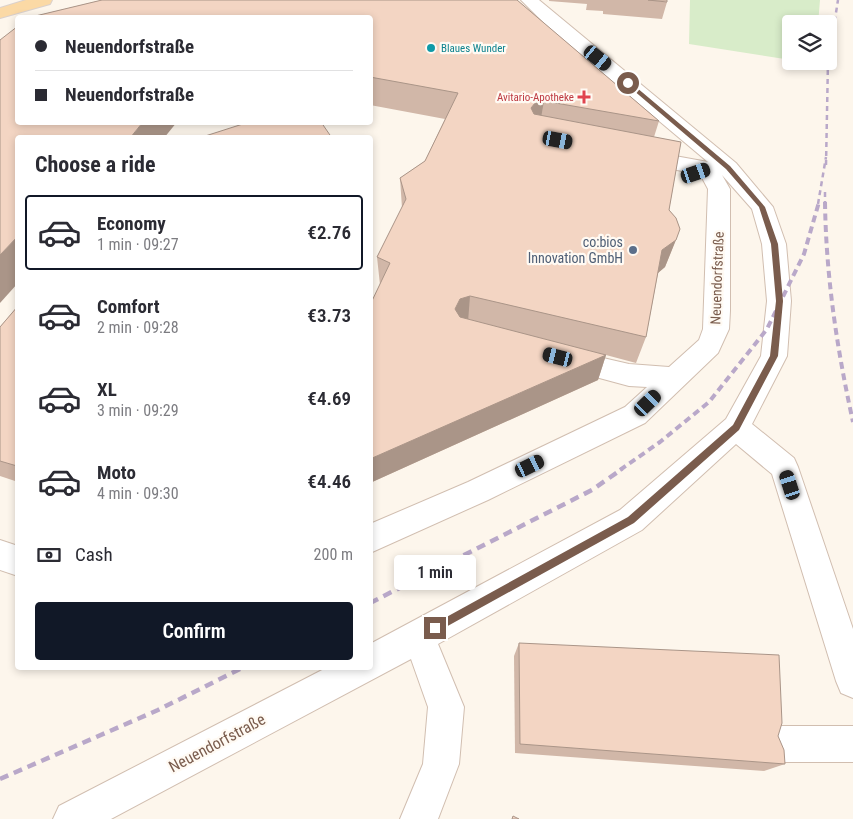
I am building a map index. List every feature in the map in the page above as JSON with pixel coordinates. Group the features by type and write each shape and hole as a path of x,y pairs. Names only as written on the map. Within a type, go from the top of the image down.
{"main road":[{"path":"0,13 44,0"}],"street":[{"name":"Neuendorfstraße","path":"373,538 478,492 635,415 709,346 716,329 719,189 706,171 614,71 558,27 529,0"},
{"path":"621,159 706,171"},
{"name":"Neuendorfstraße","path":"373,661 631,520 736,427 774,356 779,301 774,244 762,207 706,171"},
{"path":"546,347 631,360 673,378 629,375 546,347"},
{"path":"736,427 784,467 853,681"},
{"path":"0,555 15,560"},
{"path":"419,637 446,707 441,764 419,819"},
{"name":"Neuendorfstraße","path":"72,819 357,670"},
{"path":"778,744 853,744"}],"green space":[{"path":"690,0 820,0 819,15 782,15 782,59 689,44"}],"building":[{"path":"102,0 517,0 659,121 544,101 535,103 531,108 534,114 681,142 669,210 676,218 680,229 676,240 662,250 646,337 470,296 460,299 455,309 460,317 606,355 373,458 373,299 390,263 377,257 406,199 400,178 425,161 458,93 373,78 373,15 40,15"},
{"path":"648,0 667,0 667,2"},
{"path":"15,28 15,125 141,125 132,135 15,135 15,239 0,255 0,40"},
{"path":"240,125 323,125 330,135 208,135"},
{"path":"15,310 15,465 0,461 0,327"},
{"path":"519,643 779,655 782,723 778,736 784,750 785,764 520,744"}],"railway":[{"path":"836,15 838,0"},
{"path":"826,165 828,70"},
{"path":"818,204 826,157"},
{"path":"825,192 825,202"},
{"path":"620,470 660,442 709,402 767,329 804,254 819,202"},
{"path":"825,202 833,313 853,422"},
{"path":"373,601 592,490 622,469"},
{"path":"0,779 158,710 238,670"}],"place":[{"name":"Blaues Wunder","path":"431,48"},
{"name":"Avitario-Apotheke","path":"584,97"},
{"name":"co:bios Innovation GmbH","path":"633,250"}],"route":[{"path":"435,628 631,520 736,427 774,356 779,301 774,244 762,207 728,168 628,83"}]}
